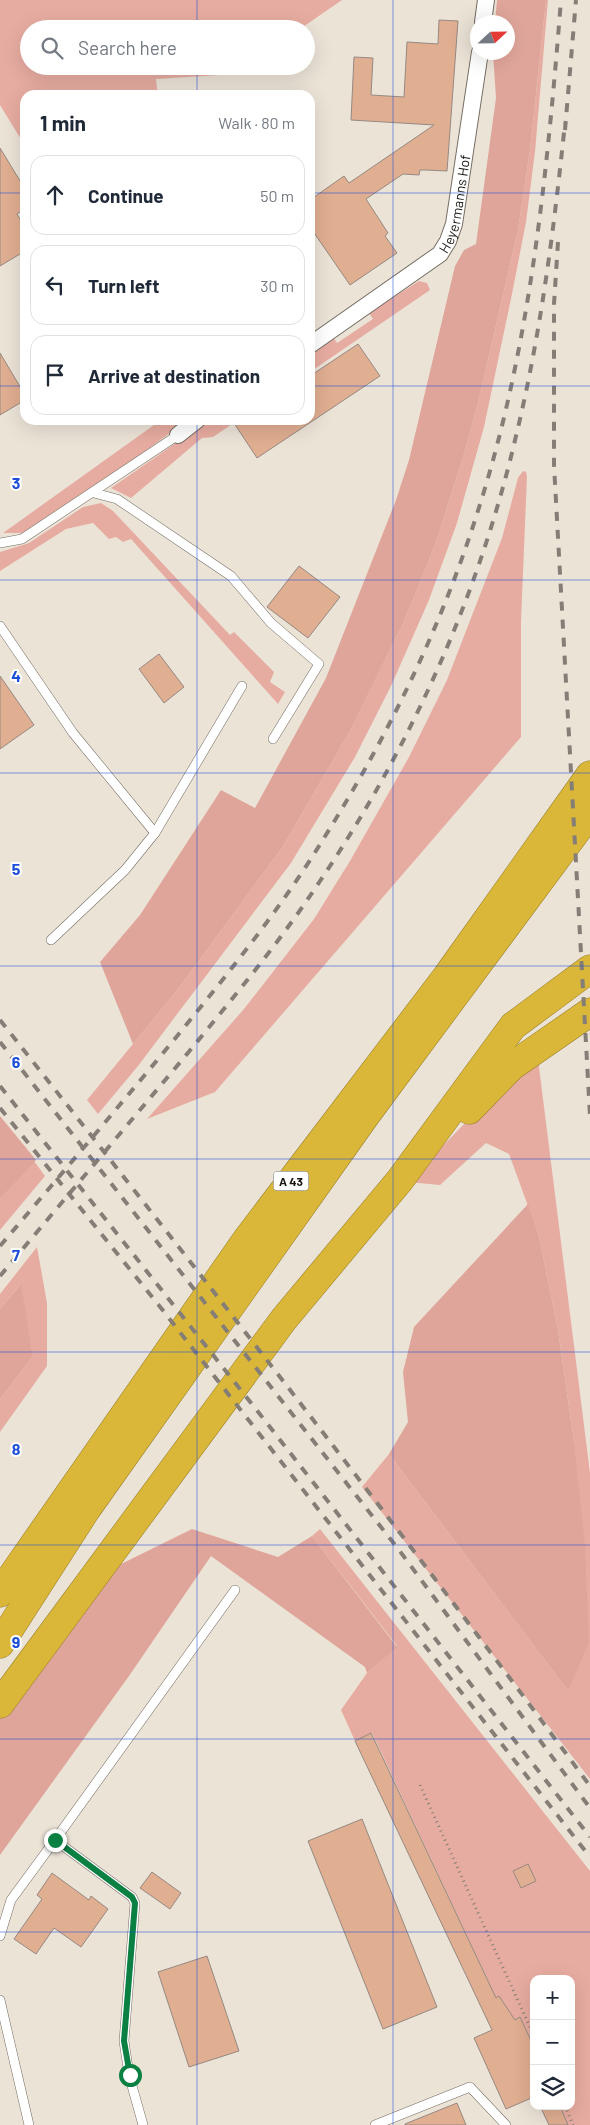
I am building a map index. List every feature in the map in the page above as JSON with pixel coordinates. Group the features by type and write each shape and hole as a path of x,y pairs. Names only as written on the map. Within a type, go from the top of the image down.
{"highway":[{"name":"A 43","path":"0,1593 247,1240 447,976 590,775"},
{"name":"A 43","path":"0,1644 86,1510 274,1244 366,1115 590,814"},
{"path":"0,1704 284,1319 400,1180 513,1026 590,969"},
{"path":"400,1180 512,1066 590,1012"}],"street":[{"path":"485,15 486,0"},
{"name":"Heyermanns Hof","path":"315,342 440,254 448,242 454,224 479,60"},
{"path":"178,435 191,425"}],"lane":[{"path":"0,543 22,539 94,493 178,435"},
{"path":"94,493 117,500 231,576 271,623 319,664 273,739"},
{"path":"0,626 73,733 155,833"},
{"path":"51,940 125,870 155,833 242,686"},
{"path":"0,1936 12,1900 235,1590"},
{"path":"55,1840 132,1897 135,1903 124,2041 130,2075 143,2125"},
{"path":"0,2000 29,2125"},
{"path":"374,2125 470,2087 506,2125"}],"path":[{"path":"420,1785 530,2027"},
{"path":"567,2110 573,2125"}],"shaded area":[{"path":"0,0 342,0 313,20 20,20 20,75 219,75 156,79 158,90 20,90 20,138 0,105"},
{"path":"497,0 546,0 530,150 518,230 479,399 465,451 436,542 402,626 350,731 282,848 178,989 133,1044 100,962 140,915 221,790 255,808 326,678 396,500 409,460 455,266 464,250 476,244 496,98 493,60 515,60 515,15 496,15"},
{"path":"546,0 548,0 535,152 526,222 512,294 484,427 457,523 429,600 391,686 355,757 291,863 138,1066 98,1114 87,1100 178,989 282,848 350,731 402,626 424,573 465,451 518,230 530,150"},
{"path":"419,281 427,283 430,290 315,369 315,349 333,337 337,343 373,319 369,313"},
{"path":"154,425 180,425 132,461 22,533 3,533"},
{"path":"202,425 231,425 213,437 202,438 131,498 111,488"},
{"path":"523,471 526,472 527,476 521,622 521,737 215,1092 147,1119 244,1009 314,919 350,861 409,757 447,680 502,538 518,478"},
{"path":"101,503 113,511 230,635 234,632 274,672 270,682 285,692 278,704 131,539 123,542 116,537 109,539 93,523 66,529 0,571 0,552 29,543 83,507"},
{"path":"538,1059 590,1473 590,1779 362,1487 389,1454 568,1691 574,1442 558,1330 539,1236 509,1154 486,1143 440,1185 408,1182 464,1124"},
{"path":"0,1116 36,1160 0,1199"},
{"path":"34,1161 45,1176 0,1230 0,1199"},
{"path":"528,1204 539,1236 558,1330 574,1442 585,1546 589,1642 568,1691 389,1454 408,1422 403,1372 414,1327"},
{"path":"37,1247 47,1303 47,1366 0,1432 0,1399 33,1356 20,1285 0,1309 0,1294"},
{"path":"21,1284 33,1356 0,1399 0,1309"},
{"path":"192,1529 278,1557 312,1536 397,1647 367,1673 365,1667 211,1556 129,1676 0,1855 0,1718 111,1569"},
{"path":"320,1529 590,1871 590,2125 568,2125 562,2110 575,2110 575,1975 530,1975 530,2039 520,2018 515,2020 499,1997 496,1998 372,1733 355,1741 341,1710 367,1673 397,1646 312,1536"}],"building":[{"path":"439,20 458,21 447,171 420,170 419,175 403,174 366,199 388,233 385,236 397,253 350,285 315,234 315,196 344,176 349,183 434,125 351,120 354,57 373,58 371,95 404,97 407,42 438,44"},
{"path":"0,148 20,181 20,212 17,214 20,219 20,254 0,266"},
{"path":"358,344 380,376 315,419 315,373"},
{"path":"0,353 20,387 20,403 0,415"},
{"path":"235,425 306,425 257,458"},
{"path":"299,566 340,597 308,638 267,607"},
{"path":"159,654 184,687 164,703 139,669"},
{"path":"0,676 34,725 0,749"},
{"path":"371,1733 496,1998 499,1996 515,2020 520,2017 530,2038 530,2099 506,2109 474,2038 492,2030 355,1741"},
{"path":"362,1819 437,2007 383,2029 308,1841"},
{"path":"528,1864 536,1881 521,1888 513,1871"},
{"path":"152,1872 181,1893 170,1909 140,1888"},
{"path":"52,1873 89,1900 91,1896 108,1909 81,1947 54,1928 36,1954 14,1939 42,1899 37,1895"},
{"path":"207,1956 239,2051 189,2067 158,1972"},
{"path":"457,2103 466,2125 405,2125 405,2124"},
{"path":"542,2110 562,2110 568,2125 549,2125"}],"railway":[{"path":"0,1246 173,1041 271,917 307,865 347,801 390,723 428,644 461,562 475,520 494,457 510,393 523,328 542,197 561,0"},
{"path":"565,130 576,0"},
{"path":"0,1276 187,1054 289,926 353,830 384,777 412,723 462,611 483,554 501,495 525,397 540,319 565,123"},
{"path":"558,242 554,304 554,465 590,1116"},
{"path":"0,1020 298,1401 590,1786"},
{"path":"0,1042 399,1550 590,1808"},
{"path":"0,1086 259,1413 590,1837"},
{"path":"0,1108 161,1308 590,1857"}],"route":[{"path":"55,1840 132,1897 135,1903 124,2041 130,2075"}]}
